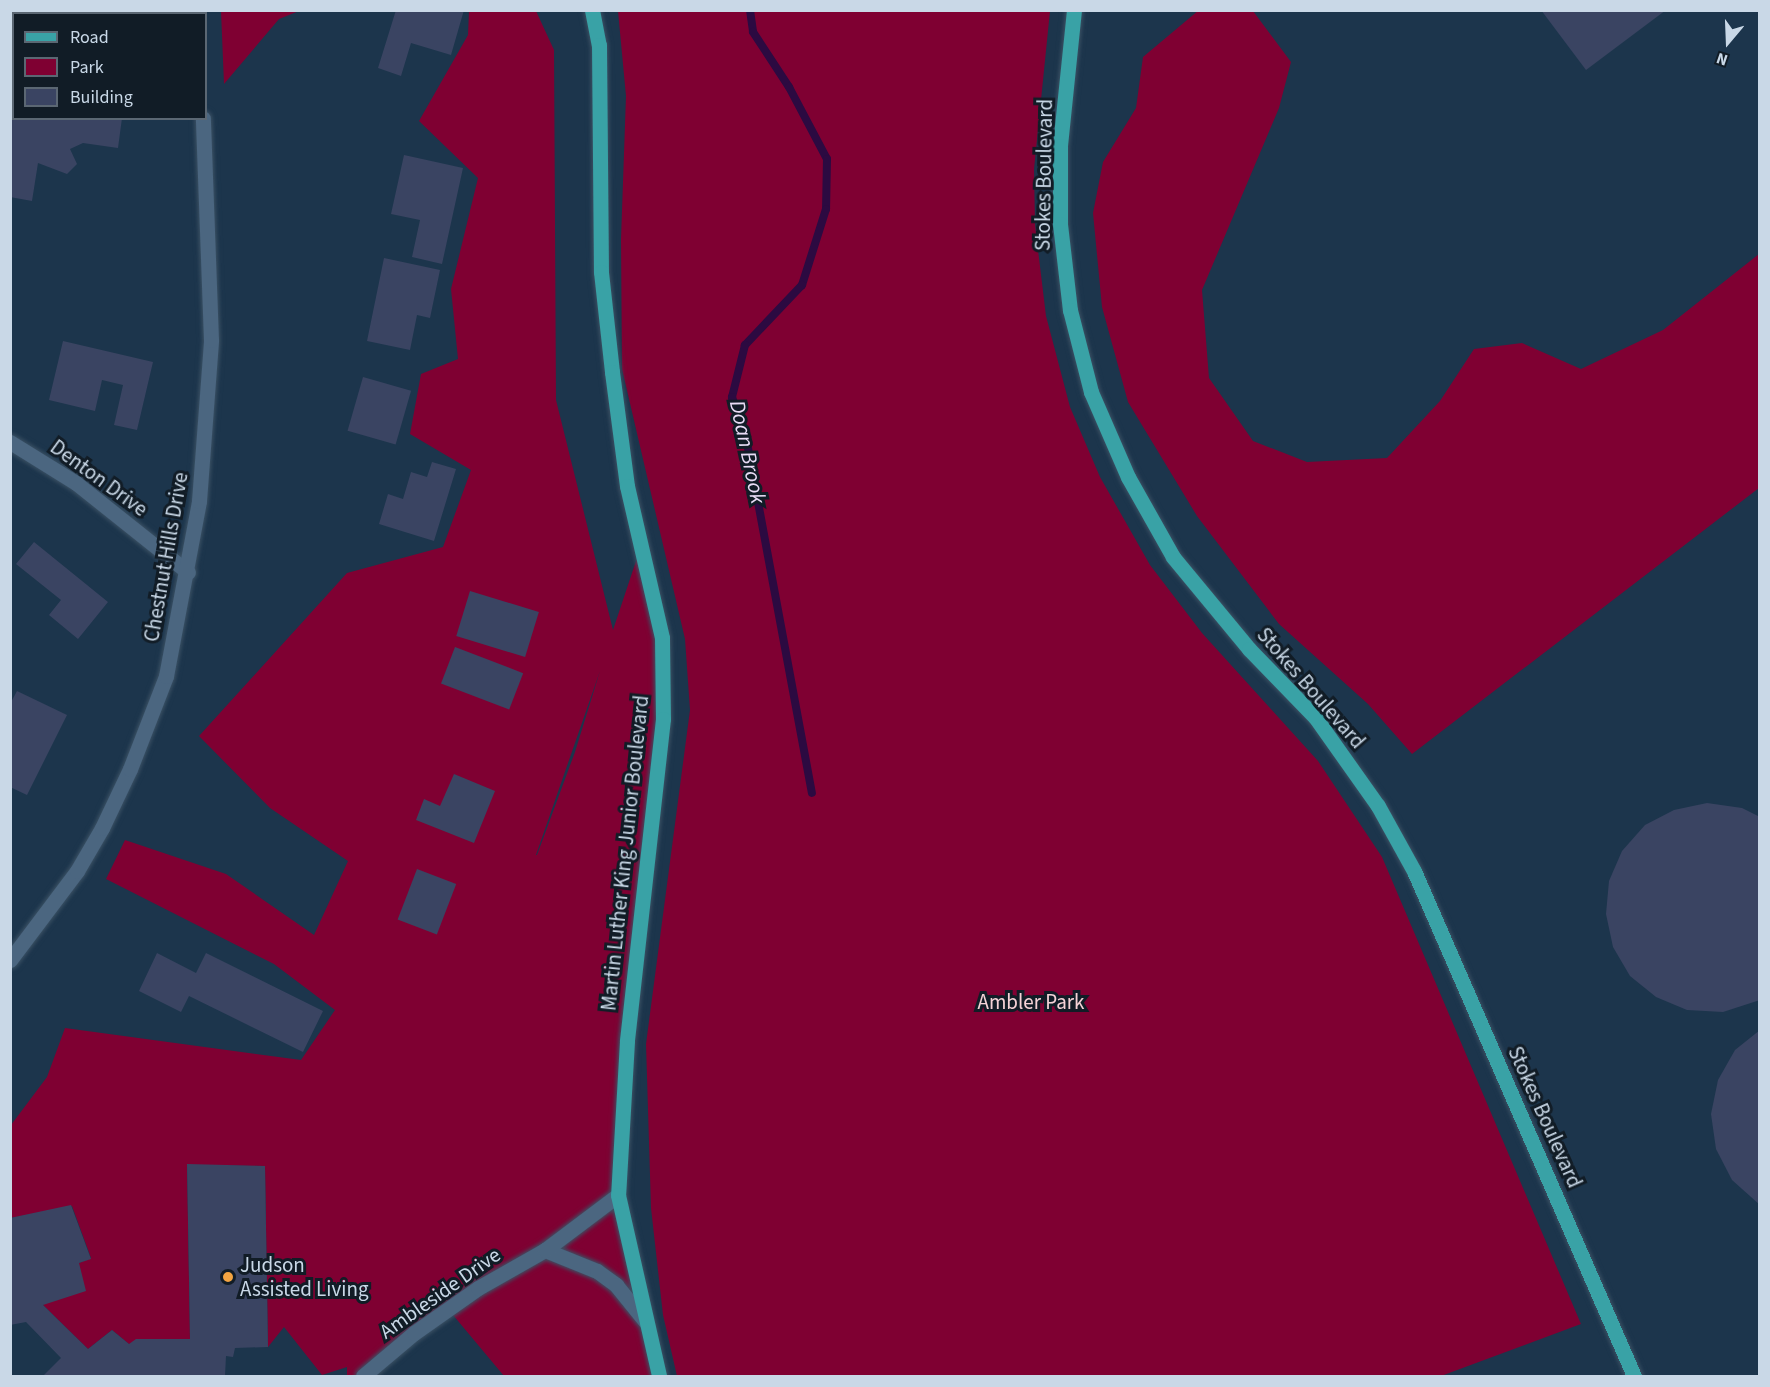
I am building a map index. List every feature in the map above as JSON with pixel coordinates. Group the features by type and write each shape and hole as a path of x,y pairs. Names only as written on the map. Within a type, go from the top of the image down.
{"main road":[{"name":"Martin Luther King Junior Boulevard","path":"592,10 599,45 601,272 627,486 662,638 663,696 627,1041 618,1195 659,1377"},
{"name":"Stokes Boulevard","path":"1074,10 1060,146 1060,224 1070,310 1091,392 1128,477 1173,557 1242,641 1315,717 1348,760 1414,871 1478,1023 1502,1070 1634,1377"}],"street":[{"name":"Chestnut Hills Drive","path":"10,960 77,871 130,769 166,676 188,572 202,478 212,321 203,120"},
{"name":"Denton Drive","path":"10,442 76,483 188,572"},
{"name":"Ambleside Drive","path":"363,1377 414,1333 478,1288 545,1250 618,1195"},
{"path":"545,1250 597,1271 616,1286 645,1321"}],"green space":[{"path":"221,10 299,11 279,19 224,84"},
{"path":"1199,10 1253,11 1291,62 1279,108 1202,290 1209,378 1253,441 1307,462 1387,458 1440,401 1474,349 1522,343 1581,369 1663,330 1759,254 1759,488 1412,754 1368,704 1279,624 1197,516 1128,402 1102,307 1093,213 1103,162 1136,108 1143,57"},
{"path":"469,11 536,11 554,50 556,400 613,630 641,546 662,638 663,719 618,1195 659,1376 504,1376 448,1309 363,1376 347,1376 347,1367 322,1375 284,1327 268,1347 265,1166 187,1165 190,1339 129,1344 112,1330 88,1349 43,1305 79,1263 91,1258 72,1206 11,1218 11,1125 47,1077 65,1028 301,1060 335,1010 274,964 106,879 125,840 226,874 314,935 348,861 270,808 199,736 347,573 443,547 471,470 410,434 421,374 458,359 451,289 478,178 419,121 468,35","holes":["600,671 575,752 537,855 536,855"]},
{"name":"Ambler Park","path":"618,11 1050,11 1034,169 1035,225 1046,316 1070,407 1100,477 1150,565 1202,633 1318,761 1382,857 1581,1324 1441,1376 677,1376 663,1315 651,1208 646,1044 690,710 685,639 622,369 621,239 626,96"}],"building":[{"path":"396,10 464,10 451,55 411,43 401,76 378,68"},
{"path":"1541,10 1666,10 1586,70"},
{"path":"10,91 12,120 122,120 118,148 83,143 70,149 77,164 67,174 38,163 32,201 10,197"},
{"path":"404,155 463,168 442,264 412,257 420,220 391,214"},
{"path":"384,258 440,270 430,318 417,315 410,350 367,341"},
{"path":"63,341 153,362 137,430 114,425 123,385 102,380 95,411 49,400"},
{"path":"363,377 411,391 396,445 348,431"},
{"path":"432,462 456,469 434,541 379,524 388,494 403,499 411,472 427,477"},
{"path":"34,542 108,602 78,639 49,615 61,600 16,564"},
{"path":"470,591 539,612 525,657 456,636"},
{"path":"455,647 523,673 509,710 441,683"},
{"path":"17,691 67,715 27,795 10,787 10,704"},
{"path":"454,774 495,791 474,843 416,820 424,799 440,806"},
{"path":"1707,803 1742,808 1760,817 1760,1000 1723,1012 1687,1010 1656,997 1630,976 1613,947 1606,914 1609,881 1622,851 1645,825 1674,810"},
{"path":"417,869 456,884 437,934 398,919"},
{"path":"157,953 196,973 206,953 323,1011 303,1052 189,996 181,1012 139,991"},
{"path":"1760,1030 1760,1205 1732,1180 1716,1149 1711,1114 1718,1080 1735,1050"},
{"name":"Judson Assisted Living","path":"187,1164 265,1166 268,1347 235,1348 233,1357 226,1356 225,1376 43,1376 61,1358 26,1322 10,1325 10,1218 71,1205 91,1259 79,1263 86,1291 43,1305 88,1349 112,1330 129,1344 136,1339 190,1339"}],"waterway":[{"name":"Doan Brook","path":"750,10 753,32 789,87 827,159 826,209 802,285 745,345 732,397 745,432 812,793"}],"place":[{"name":"Judson Assisted Living","path":"228,1277"}]}
